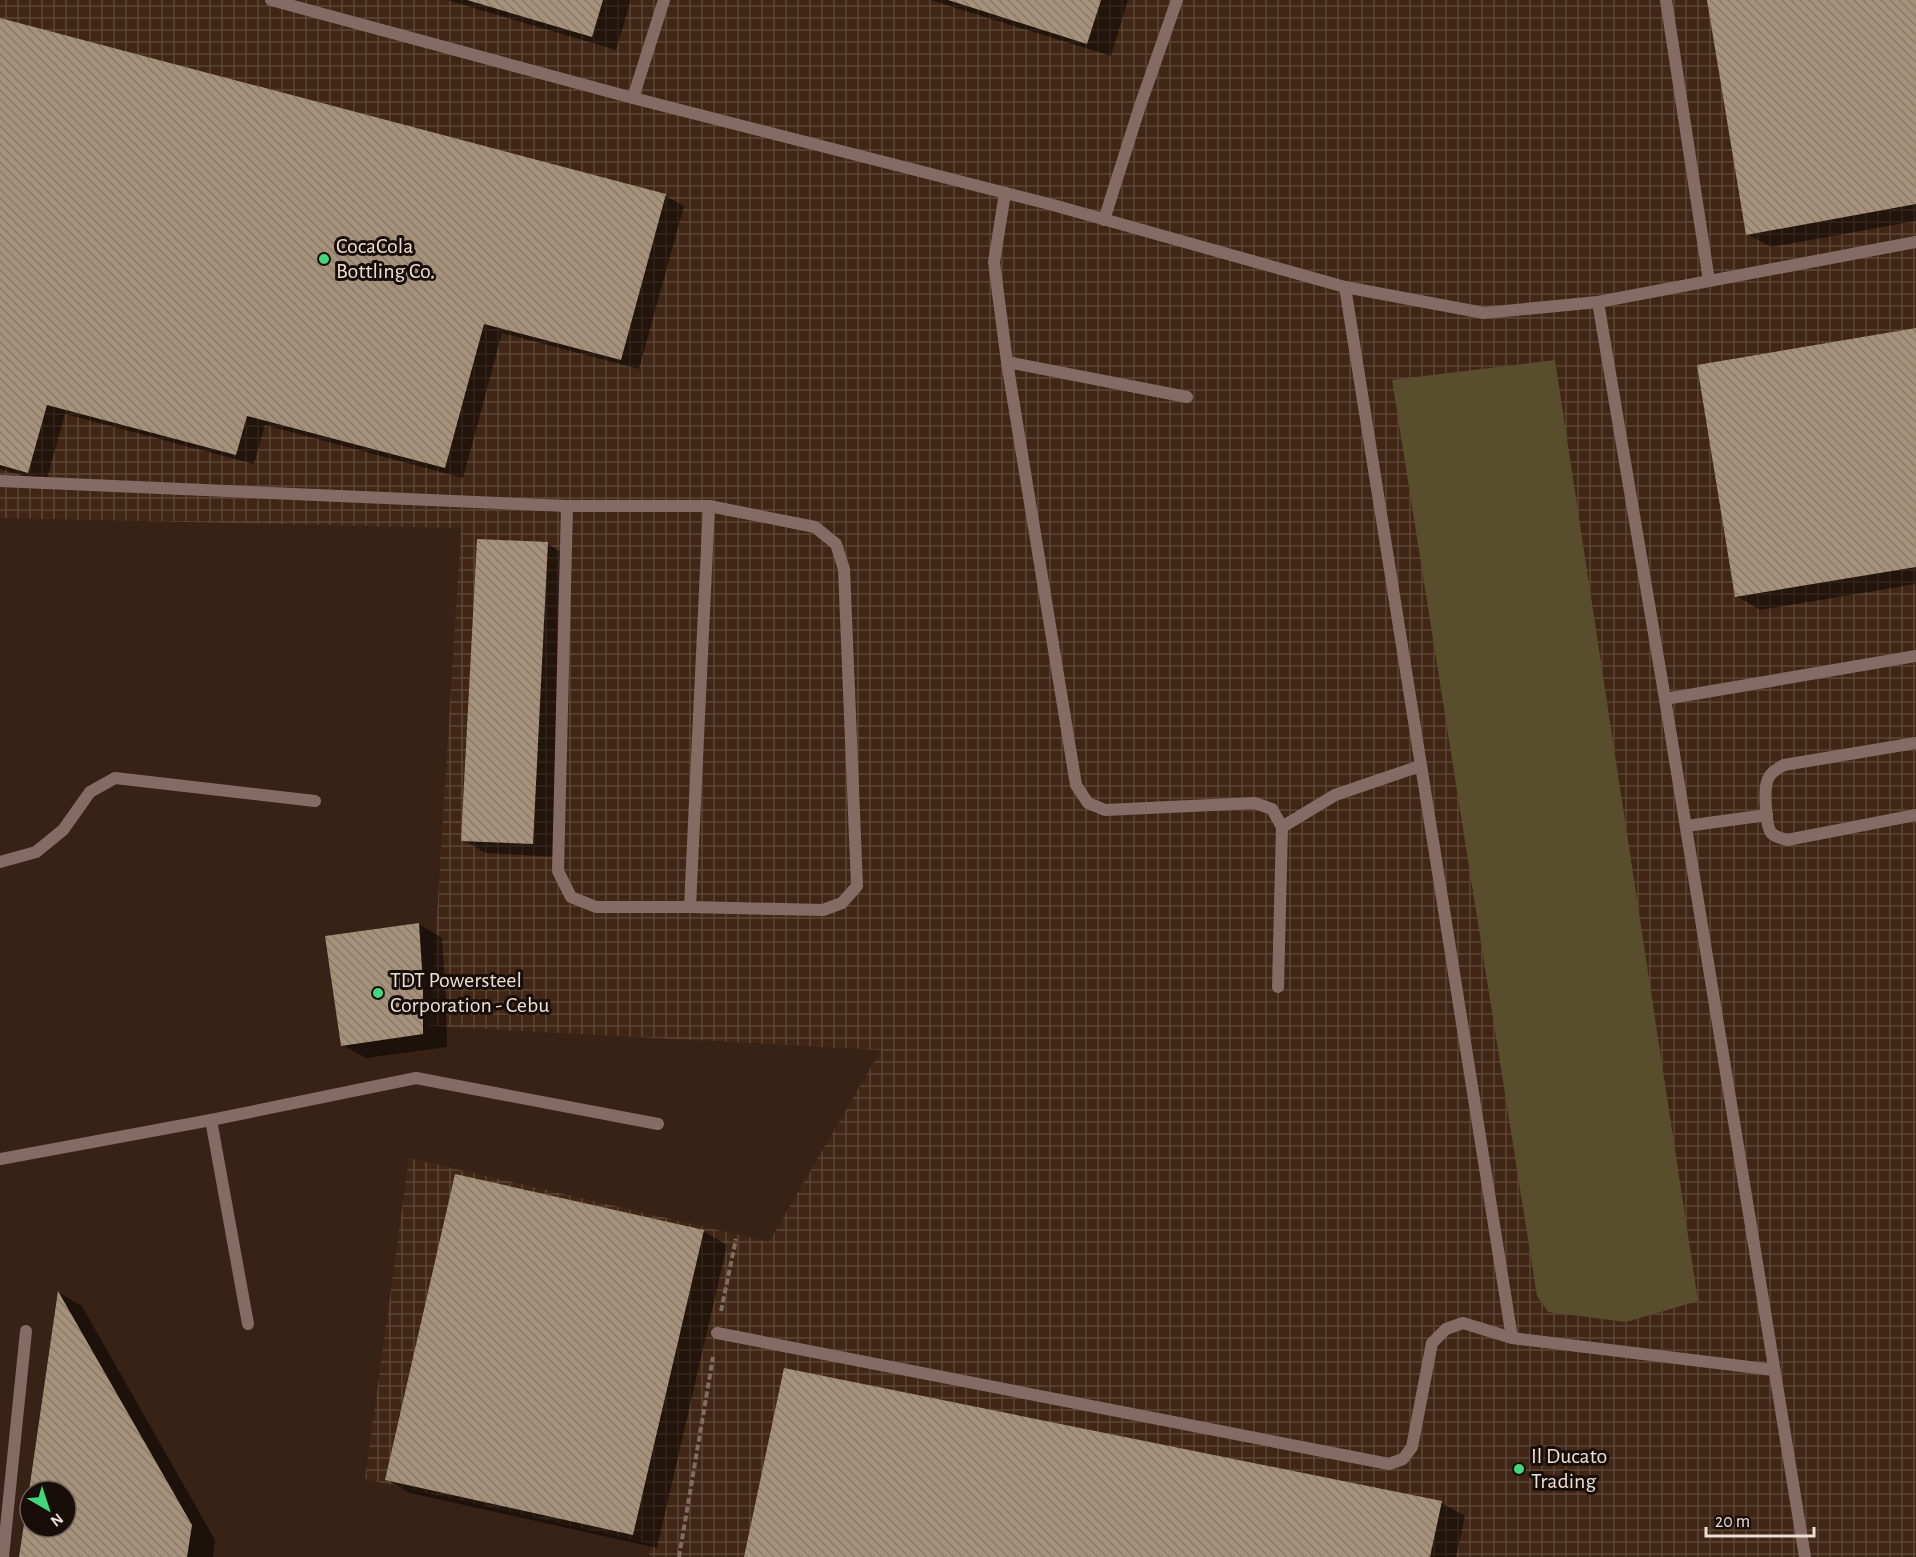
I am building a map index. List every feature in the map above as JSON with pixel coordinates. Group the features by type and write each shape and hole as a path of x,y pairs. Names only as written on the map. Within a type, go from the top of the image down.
{"street":[{"path":"271,0 633,98 1005,193 1345,287 1484,313 1598,303 1916,242"},
{"path":"633,98 664,0"},
{"path":"1104,220 1140,106 1178,0"},
{"path":"1666,0 1709,281"},
{"path":"1005,193 994,262 1007,362 1076,785 1088,803 1105,810 1255,803 1272,809 1282,827 1278,987"},
{"path":"1345,287 1512,1338"},
{"path":"1598,303 1805,1557"},
{"path":"1007,362 1187,397"},
{"path":"0,481 567,506 709,506 815,526 836,544 844,569 857,886 842,903 824,910 596,907 571,897 558,871 567,506"},
{"path":"690,907 709,506"},
{"path":"1665,699 1916,656"},
{"path":"1916,743 1784,765 1774,770 1767,781 1767,814 1770,831 1777,837 1787,840 1916,815"},
{"path":"1282,827 1335,795 1420,766"},
{"path":"0,862 36,852 63,830 90,792 114,778 315,801"},
{"path":"1686,826 1767,814"},
{"path":"0,1159 211,1120 416,1078 658,1124"},
{"path":"211,1120 248,1324"},
{"path":"717,1333 1389,1464 1403,1459 1412,1447 1432,1343 1446,1329 1463,1323 1512,1338 1774,1370"},
{"path":"3,1557 26,1331"}],"path":[{"path":"679,1557 717,1333 736,1239"}],"shaded area":[{"path":"0,0 1916,0 1916,1557 649,1557 651,1544 365,1479 409,1158 769,1242 881,1050 430,1026 461,528 0,518"},
{"path":"1555,360 1698,1301 1626,1322 1548,1312 1537,1296 1392,380"}],"building":[{"path":"467,0 603,0 592,37"},
{"path":"948,0 1101,0 1087,44"},
{"path":"1707,0 1916,0 1916,204 1746,235"},
{"name":"CocaCola Bottling Co.","path":"0,18 666,194 621,360 484,324 445,468 247,416 236,455 47,405 28,473 0,465"},
{"path":"1916,328 1916,567 1735,597 1697,365"},
{"path":"477,539 548,542 533,844 461,841"},
{"name":"TDT Powersteel Corporation - Cebu","path":"419,923 423,984 423,1034 341,1046 325,936"},
{"path":"455,1174 704,1230 633,1535 385,1480"},
{"path":"58,1291 192,1525 187,1557 19,1557 22,1539 78,1539 78,1479 30,1479"},
{"path":"784,1368 1442,1501 1430,1557 744,1557"}],"place":[{"name":"CocaCola Bottling Co.","path":"324,259"},
{"name":"TDT Powersteel Corporation - Cebu","path":"378,993"},
{"name":"Il Ducato Trading","path":"1519,1469"}]}
